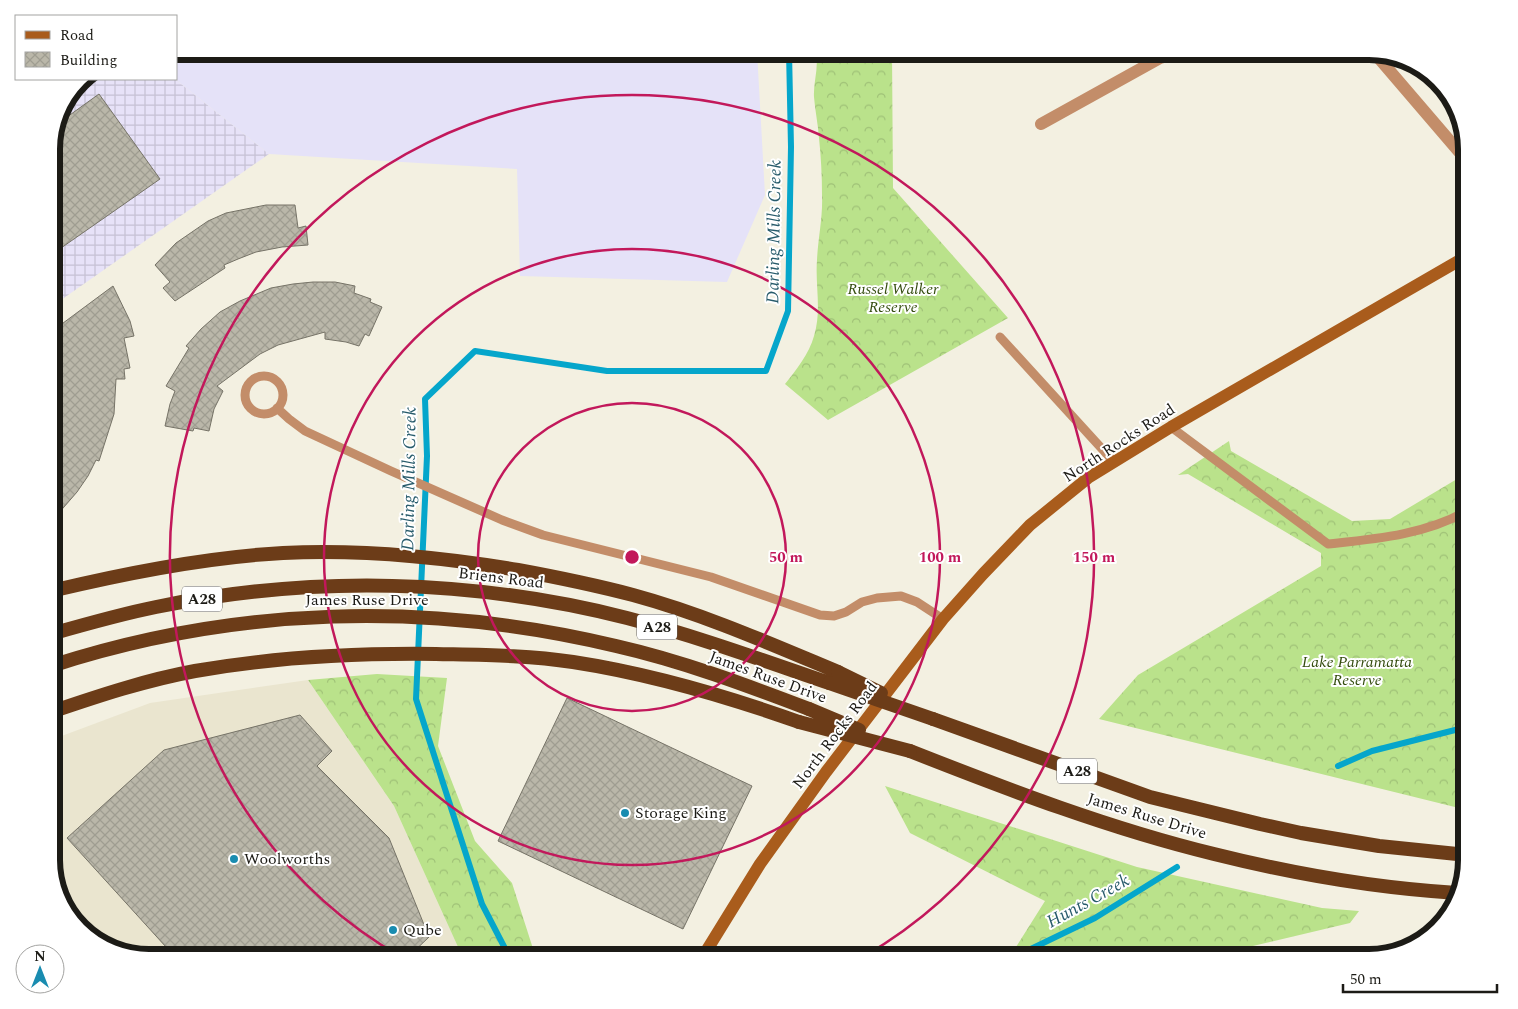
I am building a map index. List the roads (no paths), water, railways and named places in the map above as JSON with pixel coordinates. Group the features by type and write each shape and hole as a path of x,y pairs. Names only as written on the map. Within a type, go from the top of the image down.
{"highway":[{"path":"60,590 107,578 220,560 282,553 357,552 418,556 481,564 565,579 634,595 706,618 838,672 933,719"},
{"name":"Briens Road","path":"60,632 118,615 194,600 266,590 355,585 415,586 479,591 557,603 627,618 698,638 933,719"},
{"name":"James Ruse Drive","path":"60,664 142,640 198,630 289,618 415,616 545,631 645,653 740,683 910,751 1074,812 1142,834 1215,854 1317,876 1452,892"},
{"path":"60,709 118,691 194,672 249,663 351,655 475,654 572,662 642,675 750,704 799,722 910,751"},
{"name":"James Ruse Drive","path":"933,719 1071,770 1160,799 1301,833 1379,846 1458,854"}],"main road":[{"name":"North Rocks Road","path":"708,949 760,864 826,772 943,619 1030,525 1088,478 1171,427 1458,261"}],"street":[{"path":"1040,124 1156,60"},
{"path":"1381,61 1458,150"}],"lane":[{"path":"1000,337 1114,462"},
{"path":"262,376 274,379 278,383 281,388 282,400 277,408 268,413 262,413 250,408 245,397 247,386 251,381 262,376"},
{"path":"277,408 305,431 502,520 543,535 710,577 820,615 834,616 846,612 862,602 877,598 901,596 918,602 943,619"},
{"path":"1171,427 1328,544 1385,538 1458,516"}],"waterway":[{"name":"Darling Mills Creek","path":"505,949 482,904 416,699 427,456 425,399 475,351 607,371 766,371 788,311 791,147 789,60"},
{"name":"Hunts Creek","path":"1338,766 1372,751 1458,729"},
{"name":"Hunts Creek","path":"1031,949 1095,918 1177,867"}],"place":[{"name":"Storage King","path":"625,813"},
{"name":"Woolworths","path":"234,859"},
{"name":"Qube","path":"393,930"}],"park label":[{"name":"Russel Walker Reserve","path":"893,298"},
{"name":"Lake Parramatta Reserve","path":"1357,671"}]}
